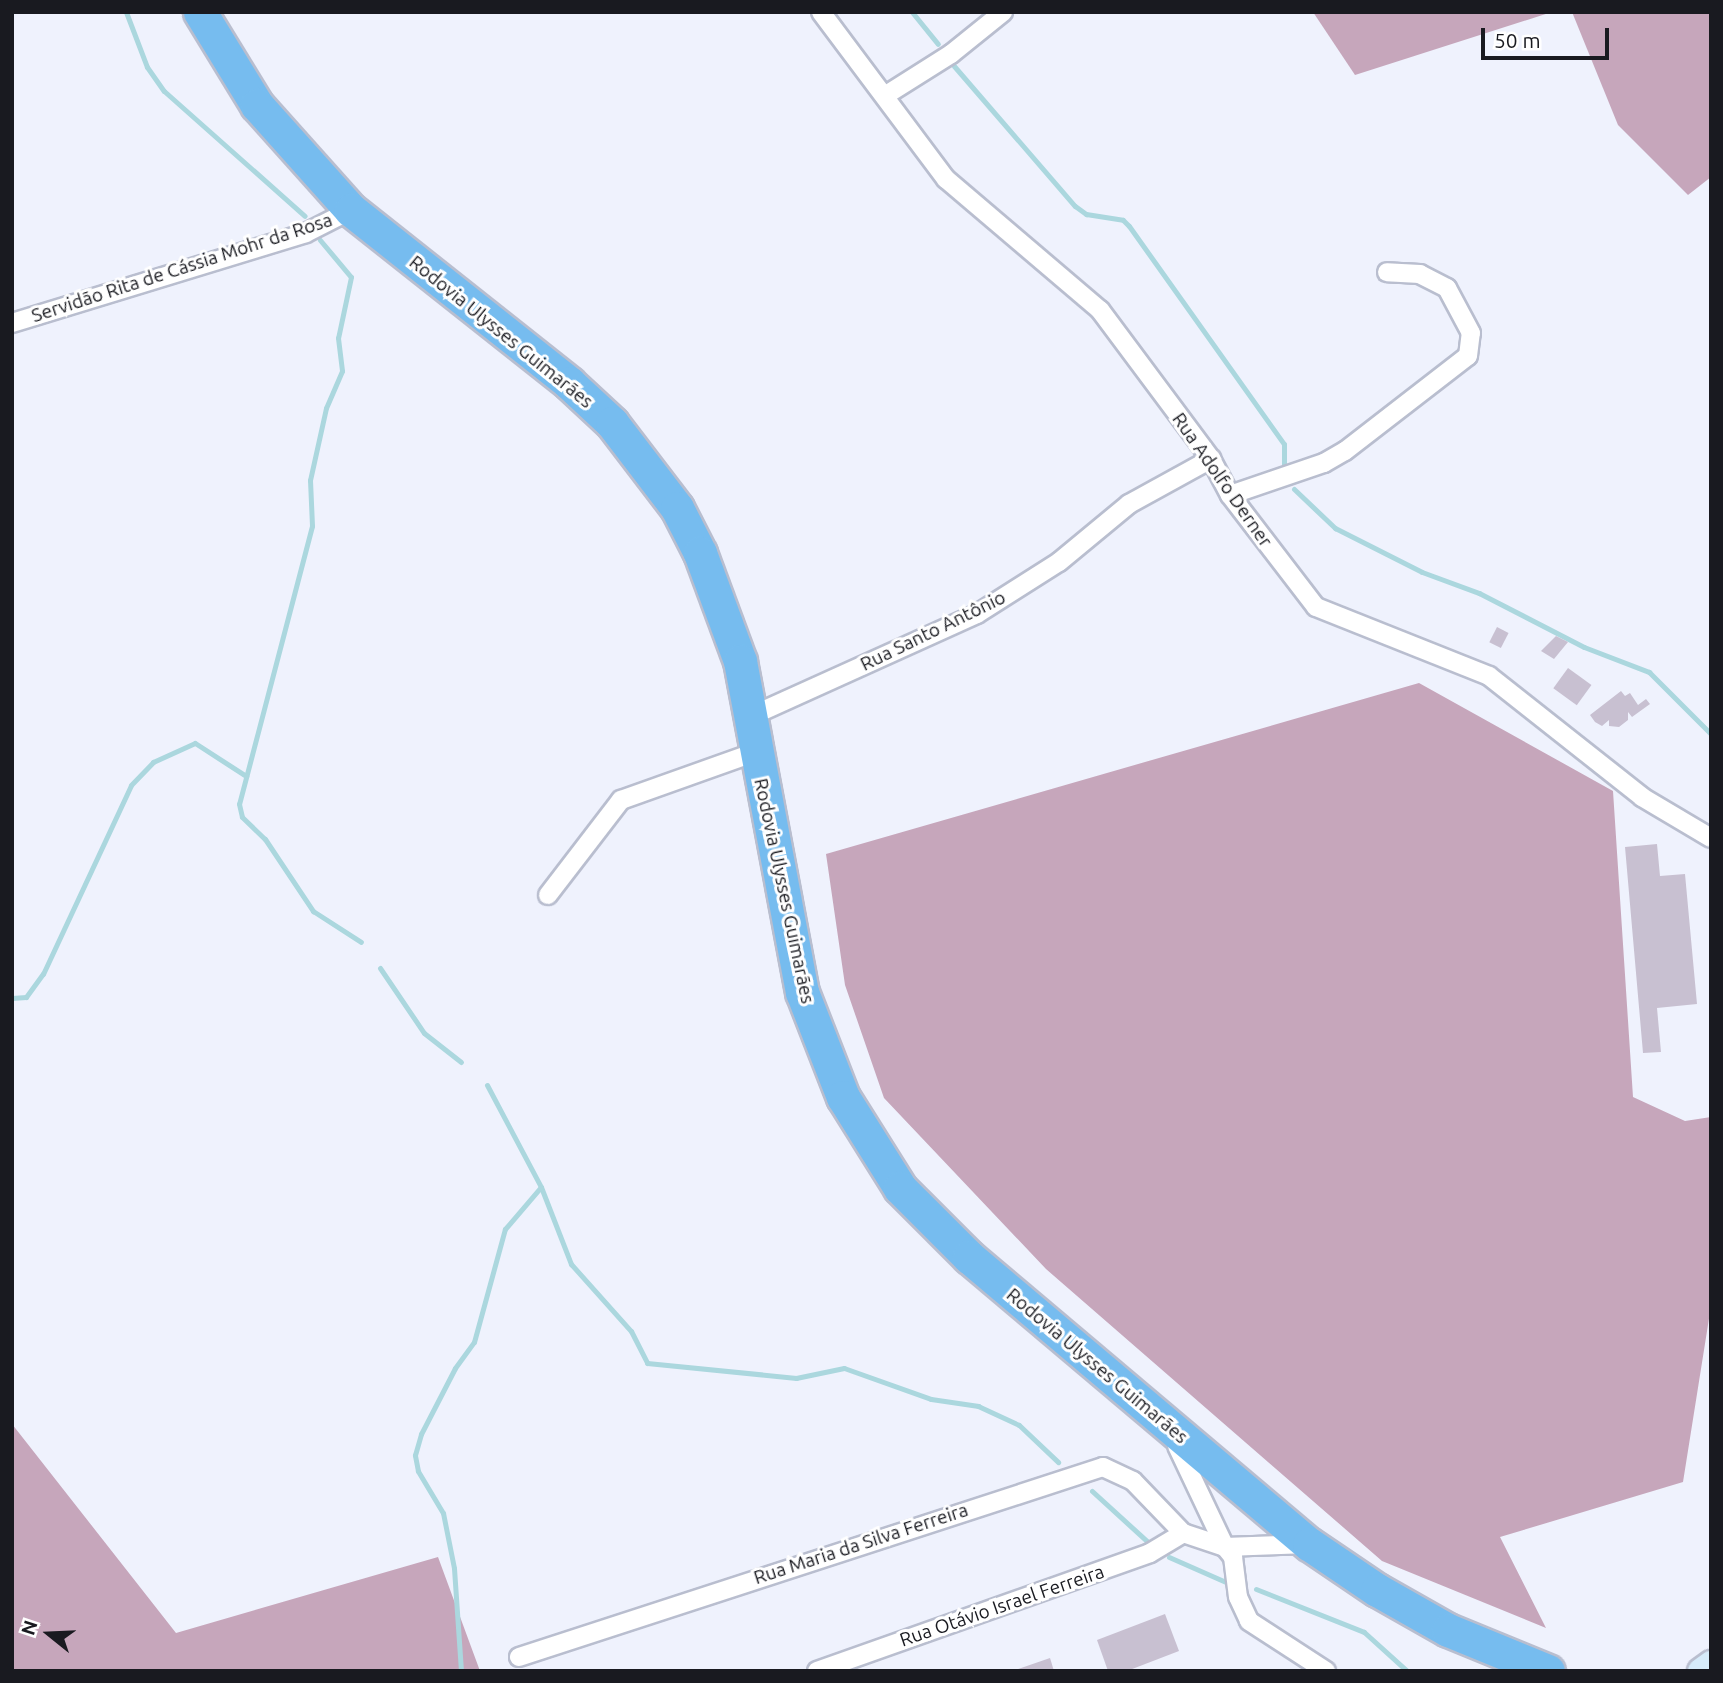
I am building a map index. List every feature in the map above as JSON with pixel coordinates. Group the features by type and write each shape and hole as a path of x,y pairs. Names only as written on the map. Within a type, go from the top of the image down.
{"highway":[{"name":"Rodovia Ulysses Guimarães","path":"201,12 257,105 351,210 528,349 611,423 677,508 700,552 736,650 802,992 822,1051 869,1143 934,1226 1309,1544 1377,1590 1448,1630 1548,1671"}],"street":[{"name":"Rua Adolfo Derner","path":"821,12 886,95 946,179 1100,310 1211,459 1230,495 1316,607 1489,676 1642,797 1711,838"},
{"path":"886,95 951,54 1003,12"},
{"name":"Servidão Rita de Cássia Mohr da Rosa","path":"12,323 306,233 351,210"},
{"path":"1230,495 1324,463 1345,451 1468,356 1471,333 1447,288 1420,274 1387,272"},
{"name":"Rua Santo Antônio","path":"749,717 977,614 1059,562 1129,504 1211,459"},
{"path":"548,895 621,800 756,752"},
{"path":"1165,1424 1192,1470 1225,1547 1233,1557 1238,1597 1249,1621 1326,1671"},
{"name":"Rua Maria da Silva Ferreira","path":"519,1657 1086,1469 1102,1467 1133,1481 1183,1533"},
{"path":"1183,1533 1225,1547 1309,1544"},
{"name":"Rua Otávio Israel Ferreira","path":"817,1671 1150,1553 1183,1533"},
{"path":"1700,1671 1711,1663"}],"shaded area":[{"path":"1313,12 1552,12 1355,75"},
{"path":"1572,12 1711,12 1711,177 1688,195 1618,125"},
{"path":"1419,683 1613,791 1633,1097 1685,1121 1711,1117 1711,1306 1683,1482 1500,1537 1546,1628 1382,1561 1046,1269 884,1098 845,985 826,854"},
{"path":"12,1424 176,1633 438,1557 480,1671 12,1671"}],"building":[{"path":"1497,627 1509,633 1501,648 1489,642"},
{"path":"1556,636 1568,642 1554,659 1541,651"},
{"path":"1568,668 1591,685 1577,705 1553,688"},
{"path":"1621,691 1625,696 1630,693 1638,705 1646,699 1650,704 1632,717 1628,712 1628,720 1619,727 1609,726 1609,720 1602,726 1595,722 1590,715"},
{"path":"1657,844 1660,876 1685,874 1697,1004 1657,1008 1661,1052 1643,1053 1625,847"},
{"path":"1165,1614 1179,1651 1127,1671 1108,1671 1097,1640"},
{"path":"1050,1658 1054,1671 1015,1671 1015,1670"}],"waterway":[{"path":"126,12 147,67 164,91 305,216"},
{"path":"912,12 938,44"},
{"path":"954,66 1075,206 1086,214 1123,220 1129,226 1284,444 1284,468"},
{"path":"320,240 351,277 338,338 342,371 326,408 310,480 312,526 239,804 242,817 265,839 313,911 361,942"},
{"path":"1294,489 1335,528 1422,572 1479,593 1584,647 1649,672 1711,734"},
{"path":"12,998 26,997 43,974 131,785 153,762 195,743 246,776"},
{"path":"380,968 424,1033 461,1062"},
{"path":"487,1085 541,1187 571,1264 631,1331 647,1363 796,1378 844,1368 931,1399 978,1406 1019,1425 1058,1462"},
{"path":"461,1671 454,1568 443,1513 418,1471 415,1455 421,1434 455,1368 474,1342 505,1229 541,1187"},
{"path":"1092,1491 1149,1543"},
{"path":"1169,1557 1226,1582"},
{"path":"1256,1589 1364,1632 1407,1671"}]}
